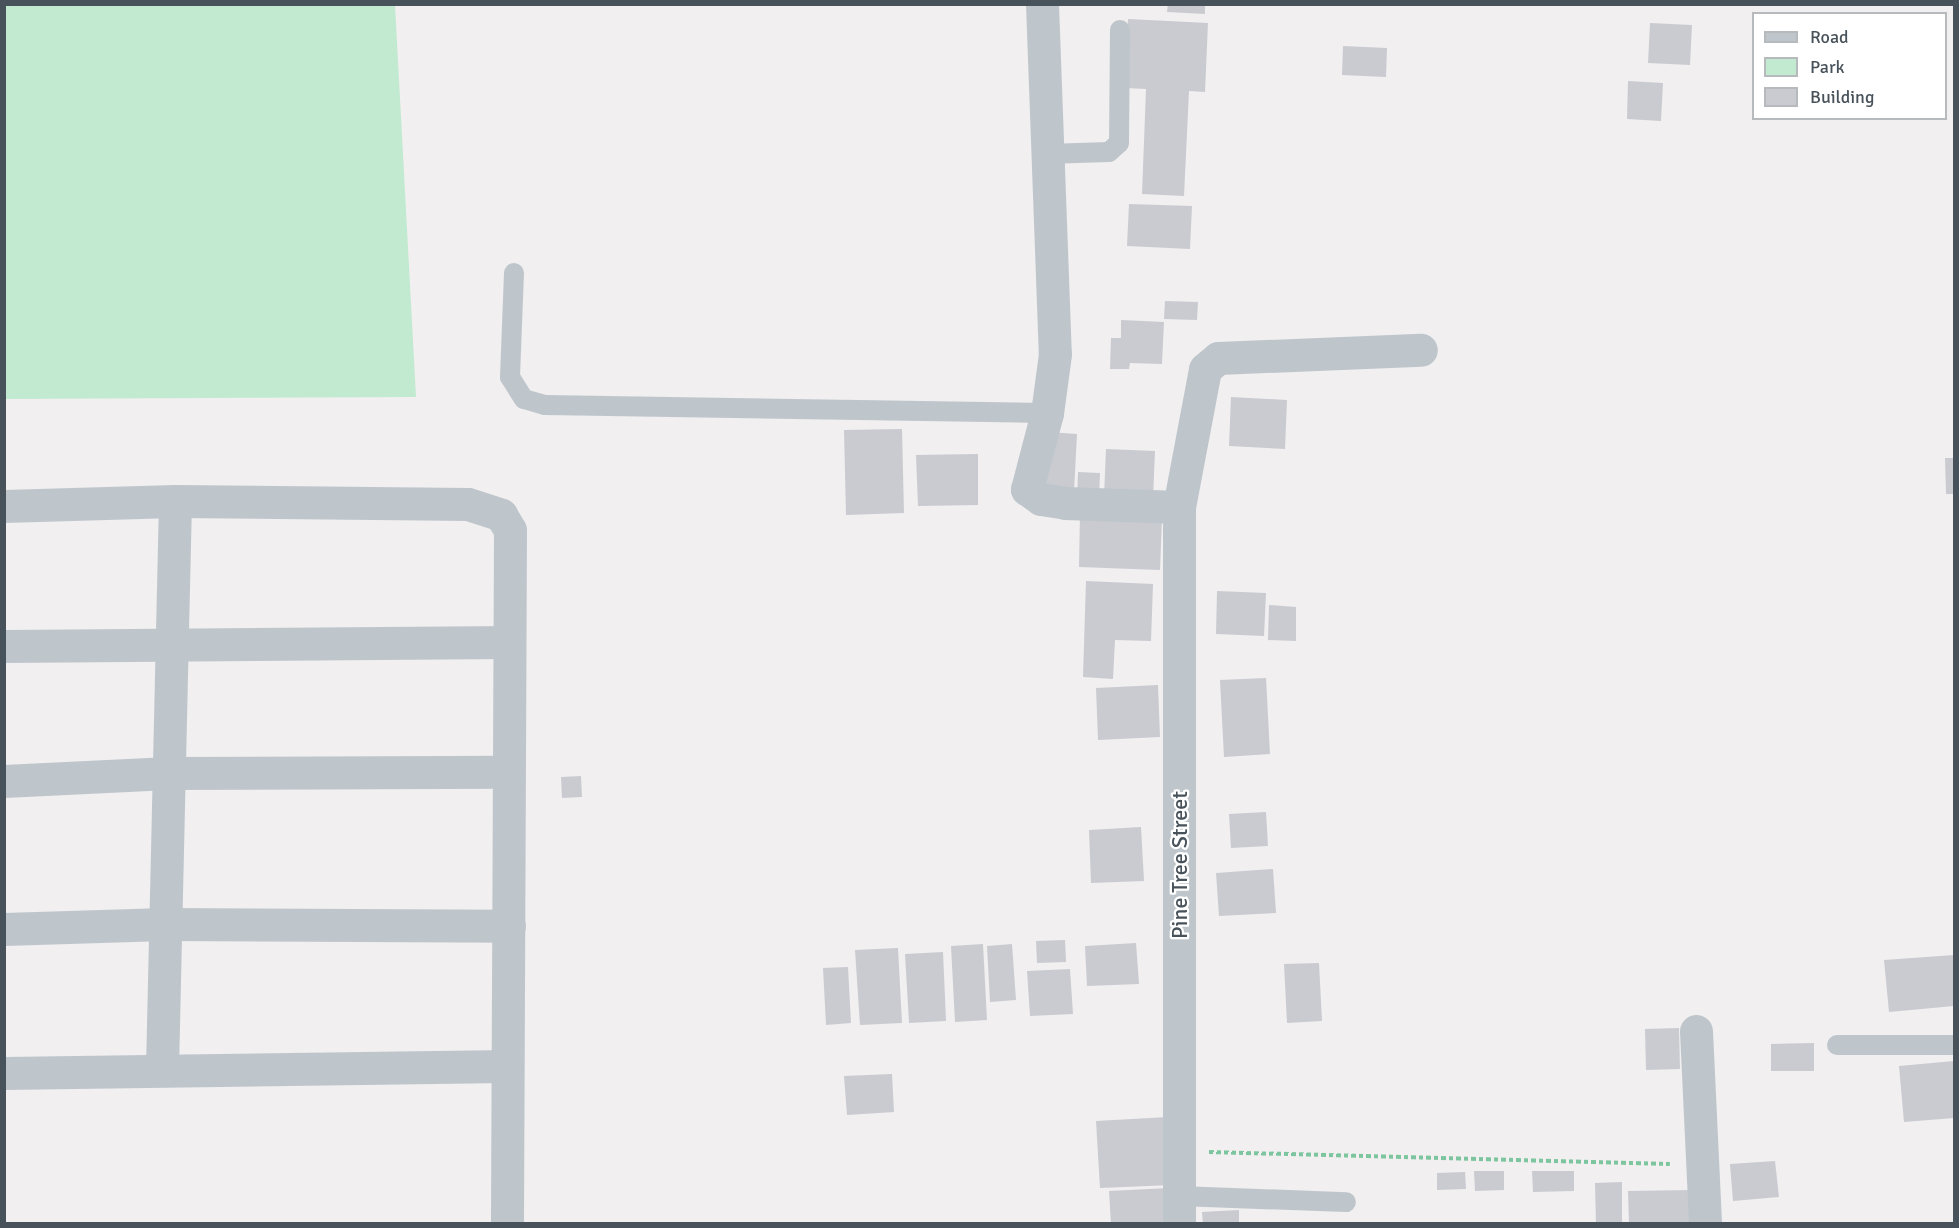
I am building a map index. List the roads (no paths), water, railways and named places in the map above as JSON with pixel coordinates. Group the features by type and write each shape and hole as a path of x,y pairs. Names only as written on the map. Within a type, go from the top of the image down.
{"street":[{"path":"1042,4 1055,354 1047,413 1027,489 1041,499 1065,503 1179,507"},
{"name":"Pine Tree Street","path":"1179,1210 1179,507 1208,363 1218,358 1420,350"},
{"path":"162,1069 175,501"},
{"path":"4,506 175,501 468,504 501,515 510,530 507,1224"},
{"path":"4,645 509,642"},
{"path":"4,781 169,773 508,772"},
{"path":"4,929 165,924 509,926"},
{"path":"1696,1031 1705,1224"},
{"path":"4,1073 162,1069 507,1066"}],"lane":[{"path":"1046,154 1109,152 1119,142 1120,30"},
{"path":"514,273 510,377 524,399 545,405 1047,413"},
{"path":"1837,1045 1954,1045"},
{"path":"1179,1210 1346,1202"}]}
